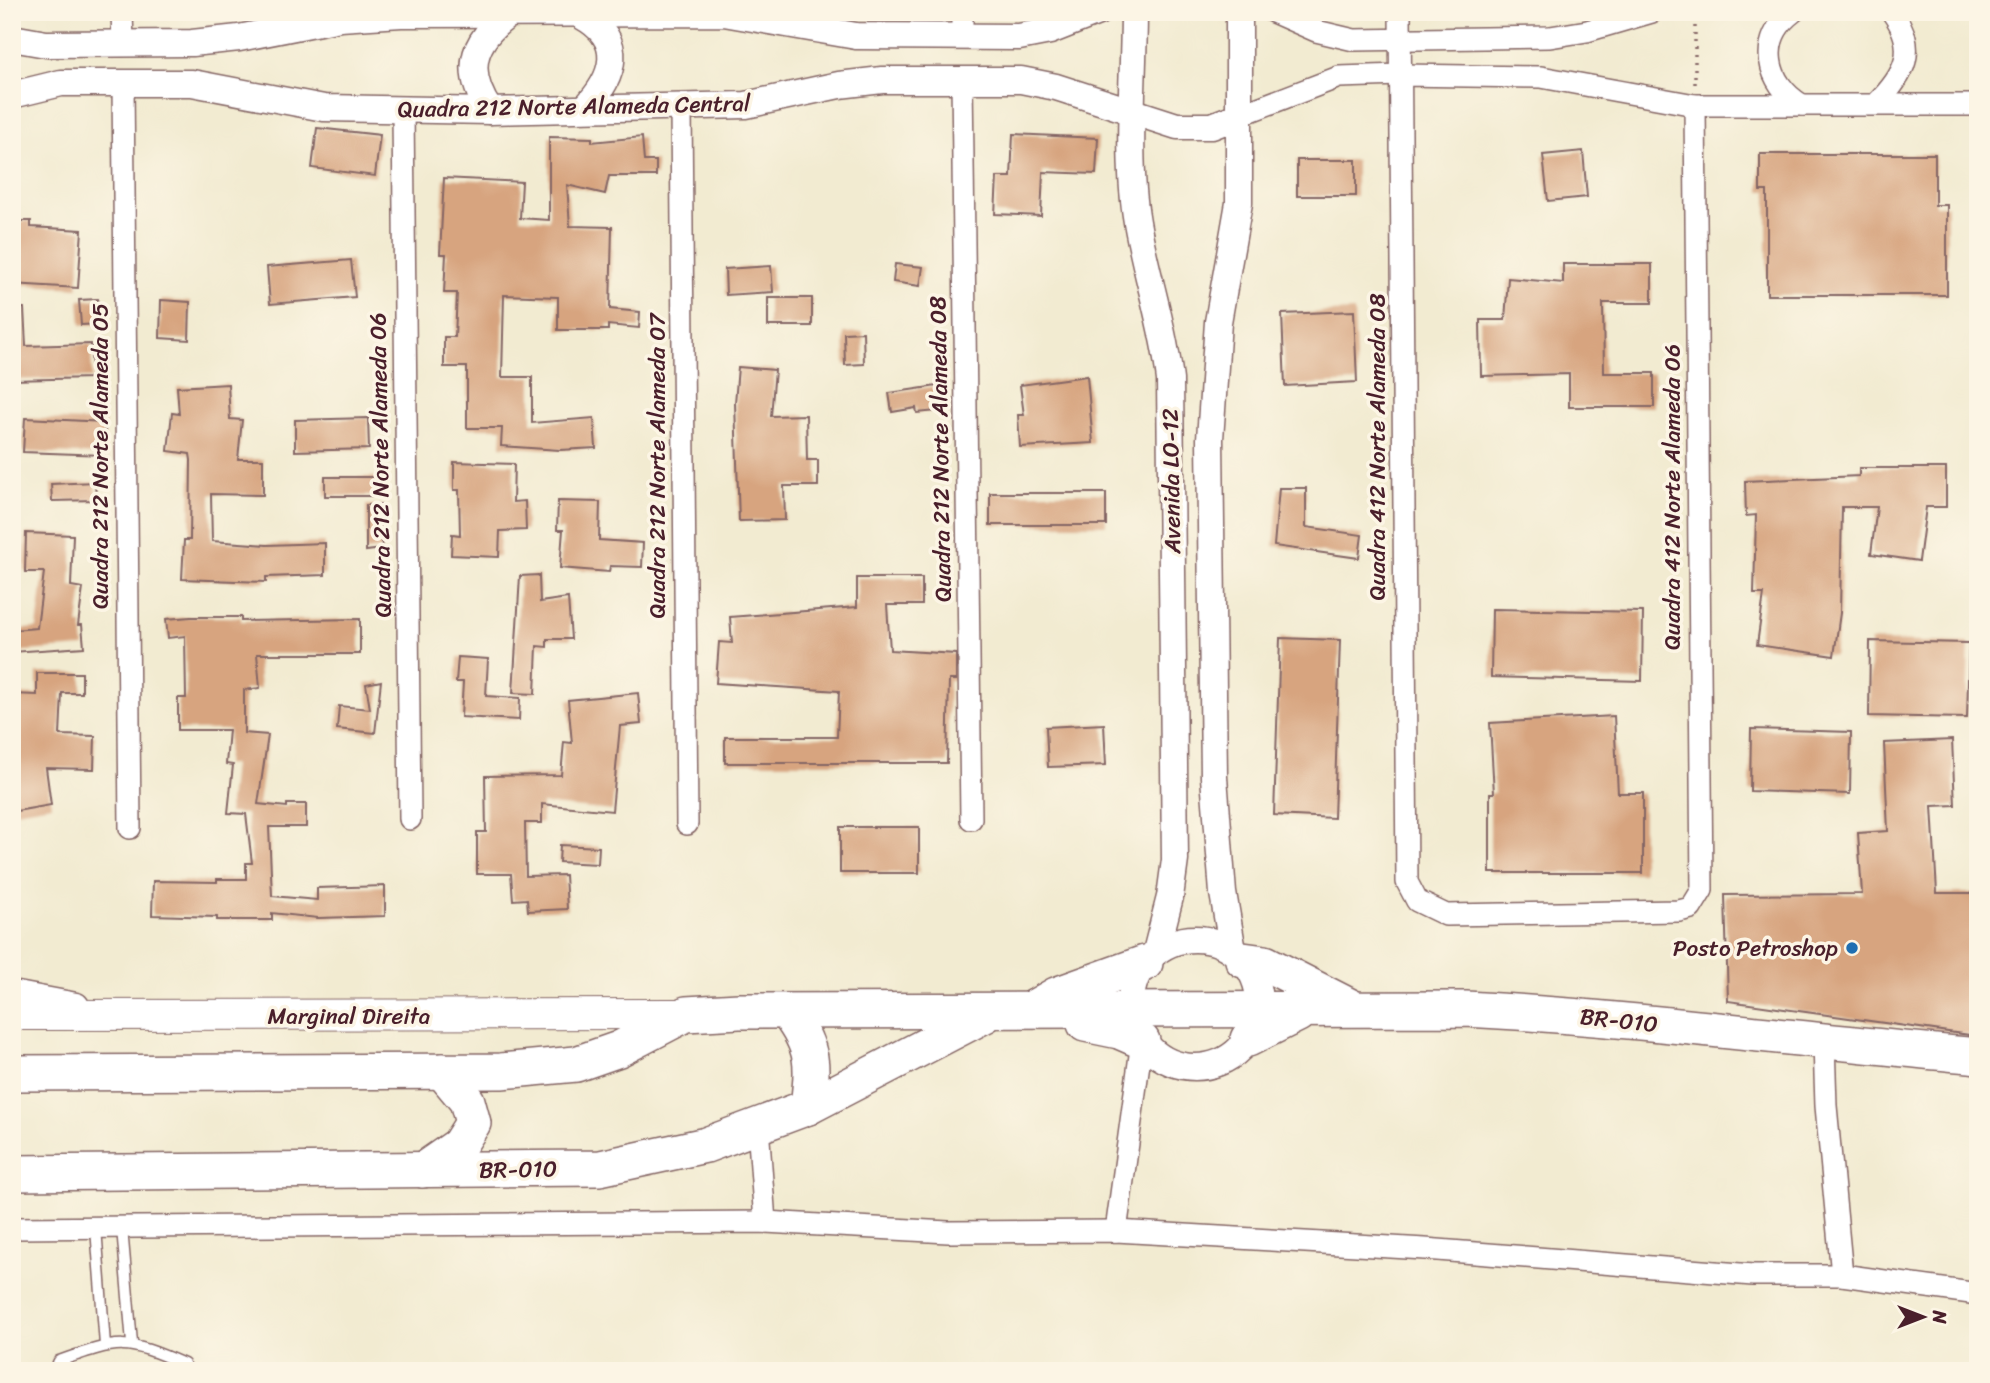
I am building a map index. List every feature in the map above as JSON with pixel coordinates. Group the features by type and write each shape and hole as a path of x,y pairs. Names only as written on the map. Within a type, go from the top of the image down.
{"highway":[{"path":"1238,956 1265,963 1357,1010"},
{"path":"1038,1011 1056,995 1151,957"},
{"name":"BR-010","path":"1253,1025 1306,1010 1466,1009 1582,1015 1824,1043 1978,1056"},
{"path":"12,1073 501,1071 576,1064 619,1049 686,1014 1038,1011 1137,1026 1253,1025"},
{"name":"BR-010","path":"12,1173 600,1168 706,1145 808,1107 992,1012"},
{"path":"788,1013 810,1047 813,1065 808,1107"},
{"path":"423,1170 459,1144 472,1123 467,1101 442,1071"}],"main road":[{"name":"Marginal Direita","path":"12,1015 147,1017 686,1014"}],"street":[{"path":"122,12 122,43"},
{"path":"12,38 47,44 215,42 329,20 401,13 582,16 680,13 755,16 856,36 962,25 1032,35 1097,12"},
{"name":"Avenida LO-12","path":"1134,12 1137,222 1164,335 1170,380 1175,860 1170,897 1151,957 1134,985 1137,1026"},
{"name":"Avenida LO-12","path":"1239,12 1240,203 1218,322 1210,439 1214,777 1223,893 1238,956 1253,975 1258,992 1253,1025"},
{"path":"1273,12 1337,38 1400,39 1550,37 1587,31 1651,12"},
{"name":"Quadra 412 Norte Alameda 08","path":"1400,12 1407,881 1417,901 1431,909 1447,915 1472,917 1679,911 1691,908 1702,890"},
{"path":"1793,12 1777,27 1770,50 1770,64 1781,89 1802,105"},
{"path":"1876,104 1900,78 1906,57 1903,29 1892,12"},
{"path":"490,111 483,100 475,75 478,46 485,33 508,15"},
{"path":"582,16 604,32 612,55 611,67 601,91 585,108"},
{"path":"1240,115 1339,77 1401,75 1541,76 1695,105 1978,105"},
{"name":"Quadra 212 Norte Alameda Central","path":"12,94 45,85 192,83 324,108 490,111 681,108 746,105 839,85 882,80 962,79 1034,82 1177,126 1212,126 1240,115"},
{"name":"Quadra 212 Norte Alameda 08","path":"962,79 971,819"},
{"name":"Quadra 212 Norte Alameda 05","path":"123,83 130,828"},
{"name":"Quadra 412 Norte Alameda 06","path":"1695,105 1702,890"},
{"name":"Quadra 212 Norte Alameda 07","path":"681,108 687,824"},
{"name":"Quadra 212 Norte Alameda 06","path":"403,111 410,819"},
{"path":"1151,957 1174,942 1194,939 1215,942 1238,956"},
{"path":"12,994 147,1017"},
{"path":"1137,1026 1165,1060 1185,1067 1205,1067 1225,1060 1253,1025"},
{"path":"1116,1231 1137,1026"},
{"path":"1824,1043 1826,1106 1842,1276"},
{"path":"758,1126 765,1222"},
{"path":"12,1228 765,1222 948,1232 1116,1231 1425,1250 1754,1275 1842,1276 1978,1294"}],"lane":[{"path":"96,1228 105,1345"},
{"path":"122,1228 132,1343"},
{"path":"54,1371 59,1361 105,1345 132,1343 184,1364 189,1371"}],"path":[{"path":"1695,12 1695,105"}],"building":[{"path":"317,128 380,135 375,176 312,168"},
{"path":"1013,134 1098,138 1096,174 1043,172 1041,216 995,214 997,177 1011,177"},
{"path":"549,137 592,138 592,142 642,137 644,161 656,161 656,176 609,176 605,194 567,185 570,226 612,227 610,309 640,312 639,328 608,325 608,330 558,330 558,297 504,295 502,377 532,377 532,423 594,418 596,448 560,450 501,446 502,428 467,428 467,367 444,367 444,337 455,337 457,293 444,293 446,254 440,254 444,178 522,182 520,218 549,220"},
{"path":"1583,151 1587,197 1548,201 1543,155"},
{"path":"1760,154 1935,154 1935,205 1947,205 1947,295 1767,295 1767,191 1760,191"},
{"path":"1297,160 1356,160 1356,196 1297,196"},
{"path":"12,221 31,221 31,227 82,230 78,288 12,284"},
{"path":"351,260 355,297 270,304 267,267"},
{"path":"895,264 923,267 920,286 893,282"},
{"path":"1563,264 1652,264 1652,303 1603,303 1604,373 1654,373 1654,407 1569,407 1569,374 1481,376 1480,320 1505,320 1508,278 1563,283"},
{"path":"771,266 773,292 726,295 725,269"},
{"path":"768,298 812,298 812,326 768,326"},
{"path":"98,299 100,324 81,325 79,300"},
{"path":"161,300 190,302 189,340 160,338"},
{"path":"12,308 24,308 26,346 91,344 92,378 12,380"},
{"path":"1354,311 1357,382 1285,386 1282,314"},
{"path":"863,332 864,364 845,365 844,333"},
{"path":"738,367 775,370 771,416 806,415 807,460 818,460 818,486 784,486 785,520 739,521 735,403"},
{"path":"1087,376 1093,443 1020,447 1018,415 1024,415 1020,385"},
{"path":"228,384 230,419 242,420 238,459 263,459 263,495 211,494 212,541 267,545 325,543 325,575 266,577 266,582 182,579 184,540 190,540 191,460 190,454 168,451 172,413 179,414 177,387"},
{"path":"944,385 947,410 917,413 916,408 892,412 889,393"},
{"path":"25,418 105,422 104,455 23,452"},
{"path":"368,418 369,449 295,451 295,420"},
{"path":"454,462 514,464 513,502 525,501 526,530 500,531 499,557 451,555 452,534 460,535 459,490 454,490"},
{"path":"1859,468 1946,468 1946,507 1926,507 1919,561 1871,554 1877,507 1842,507 1840,613 1834,656 1757,645 1764,594 1754,594 1756,515 1746,516 1745,481 1859,476"},
{"path":"325,477 376,477 376,496 325,496"},
{"path":"95,482 96,500 52,501 51,484"},
{"path":"1279,488 1306,488 1306,527 1362,535 1359,558 1274,546"},
{"path":"990,493 1106,493 1106,525 990,525"},
{"path":"558,501 600,502 599,540 643,543 642,567 610,566 609,572 560,568 563,530 557,530"},
{"path":"366,505 382,505 382,549 366,551"},
{"path":"26,533 73,535 71,586 83,588 78,625 82,625 84,647 12,652 12,630 37,628 44,572 25,572"},
{"path":"539,575 540,602 568,598 571,639 547,639 547,647 537,646 535,694 513,693 520,576"},
{"path":"857,578 922,578 922,605 887,605 890,650 956,654 956,680 949,680 947,763 725,763 725,737 837,737 839,691 716,683 719,642 732,643 730,617 857,607"},
{"path":"1492,609 1643,612 1642,681 1491,677"},
{"path":"241,617 241,621 360,619 360,654 257,654 260,688 244,690 244,733 268,735 258,804 287,807 287,804 306,804 306,827 269,827 272,896 317,900 317,888 385,886 385,916 318,918 272,913 272,920 217,920 217,917 152,915 153,881 217,882 217,879 246,879 246,863 252,863 246,814 228,813 233,765 226,764 229,730 178,730 178,698 186,698 185,636 168,638 166,619"},
{"path":"1280,638 1340,640 1334,818 1274,815"},
{"path":"1870,641 1969,643 1967,718 1869,716"},
{"path":"458,657 488,659 486,696 520,698 519,720 461,717 463,682 456,682"},
{"path":"37,673 82,673 82,693 62,693 60,735 95,736 94,769 46,768 51,805 16,811 12,788 12,694 37,695"},
{"path":"381,681 375,733 337,729 339,706 370,709 366,684"},
{"path":"638,693 641,724 620,726 612,811 542,804 542,823 525,823 526,876 565,875 567,909 528,911 527,899 513,900 511,874 477,874 477,832 486,832 485,776 561,775 564,742 572,743 568,700"},
{"path":"1614,716 1618,793 1643,793 1643,873 1490,873 1490,793 1494,793 1490,723"},
{"path":"1104,724 1106,765 1048,767 1046,727"},
{"path":"1751,729 1851,732 1850,794 1750,791"},
{"name":"Posto Petroshop","path":"1952,740 1955,805 1932,806 1937,893 1977,893 1977,1036 1728,1001 1725,895 1862,894 1858,833 1888,831 1884,743"},
{"path":"840,827 919,827 919,873 840,873"},
{"path":"560,845 599,847 598,864 559,862"}],"place":[{"name":"Posto Petroshop","path":"1852,948"}]}
